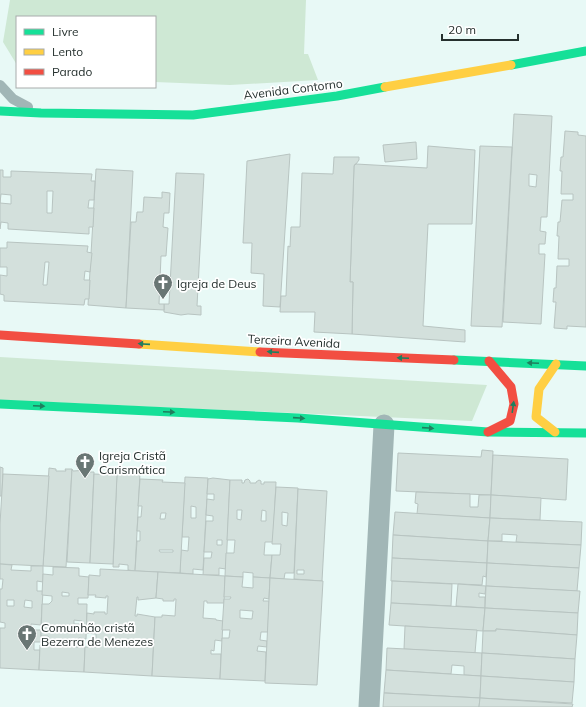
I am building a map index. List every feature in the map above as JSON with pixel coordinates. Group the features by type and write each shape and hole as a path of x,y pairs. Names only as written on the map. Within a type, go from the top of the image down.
{"street":[{"name":"Avenida Contorno","path":"0,111 41,113 192,114 337,96 586,51"},
{"name":"Terceira Avenida","path":"0,335 298,354 586,366"},
{"path":"488,432 510,421 514,404 511,387 489,361"},
{"path":"555,432 536,417 539,389 556,364"},
{"path":"0,404 298,418 488,432 586,433"},
{"path":"369,707 384,425"}],"lane":[{"path":"0,85 13,99 41,113"}],"green space":[{"path":"10,0 306,0 304,54 308,54 318,80 230,85 156,82 156,16 16,16 16,63 3,42"},
{"path":"0,357 487,385 472,421 0,400"}],"building":[{"path":"514,114 552,116 547,217 541,217 540,231 546,232 545,244 539,244 539,254 545,254 541,324 503,322","holes":["529,174 537,175 536,187 529,186"]},
{"path":"565,131 578,132 578,135 586,136 586,327 567,326 567,329 554,328 556,302 553,302 554,288 556,288 557,266 569,266 569,259 558,259 559,236 557,236 562,200 573,200 573,194 561,194 562,171 560,171 561,157 563,157"},
{"path":"416,142 417,159 385,162 383,145"},
{"path":"428,146 475,150 472,224 428,224 423,326 465,330 465,342 352,334 353,282 350,282 354,166 356,164 427,168"},
{"path":"480,146 512,147 502,327 471,326"},
{"path":"290,154 280,307 263,306 264,274 251,273 252,243 243,243 247,161"},
{"path":"334,157 359,157 359,160 354,166 350,282 353,282 352,334 314,332 315,312 280,312 281,296 286,296 288,246 290,247 291,227 300,227 302,173 333,174"},
{"path":"96,169 133,171 126,308 88,305"},
{"path":"0,170 3,170 3,177 11,177 11,171 92,174 91,181 95,181 94,200 89,200 88,208 94,208 93,227 89,227 89,234 8,229 8,223 1,222 0,229","holes":["47,191 53,191 52,213 47,213","1,194 11,195 11,204 0,203"]},
{"path":"176,173 204,174 197,306 201,306 201,315 181,315 164,312 164,304 169,304"},
{"path":"162,192 170,193 169,213 164,213 163,227 168,228 166,256 161,256 159,304 164,304 164,310 126,308 131,222 136,222 137,212 143,212 144,197 162,198"},
{"path":"7,242 88,246 87,252 92,253 90,272 85,271 84,280 90,280 89,299 85,299 84,305 4,301 4,295 0,294 0,275 7,276 7,267 0,267 0,248 7,248","holes":["45,262 49,262 47,285 43,285"]},
{"path":"482,450 493,451 491,495 396,491 398,453 481,457"},
{"path":"493,455 568,459 566,500 491,495"},
{"path":"0,467 3,468 2,496 0,496"},
{"path":"49,468 56,469 56,471 66,471 65,469 72,469 66,567 43,566"},
{"path":"72,469 73,471 89,470 89,472 94,472 90,563 67,562"},
{"path":"117,472 125,472 125,474 140,473 135,571 128,570 128,565 119,564 119,567 113,567"},
{"path":"3,474 49,476 43,566 0,564 0,524"},
{"path":"94,474 117,475 113,564 90,563"},
{"path":"185,477 208,478 203,570 193,569 193,574 180,573 181,550 188,551 189,537 182,537","holes":["191,506 196,507 196,518 191,518"]},
{"path":"213,478 230,480 226,569 219,568 219,575 203,575 204,558 211,558 212,552 204,552 206,521 213,521 213,516 206,515 207,499 214,500 214,494 207,494 208,479","holes":["217,540 222,540 222,545 217,545"]},
{"path":"140,479 185,483 180,573 135,571 137,541 140,541 140,531 137,531 138,517 141,517 142,506 138,506","holes":["161,513 166,513 165,519 160,519","159,550 173,550 173,552 160,552"]},
{"path":"248,479 250,483 256,483 259,480 261,481 261,484 264,484 264,482 276,482 273,542 265,542 264,555 272,555 270,578 253,577 253,573 243,572 243,577 225,576 226,553 234,553 235,540 227,540 230,480 242,480 242,483 244,483 245,480","holes":["237,510 242,510 241,520 237,519","262,510 266,511 266,521 261,521"]},
{"path":"276,487 298,488 294,573 285,573 284,579 270,578 272,555 280,555 281,544 272,544","holes":["282,512 288,513 287,526 282,525"]},
{"path":"298,489 327,491 322,581 294,579","holes":["297,570 304,570 304,574 297,574"]},
{"path":"416,492 470,494 470,507 478,507 479,495 491,495 490,518 417,514 418,504 415,503"},
{"path":"491,495 541,498 540,520 490,518"},
{"path":"395,512 490,518 488,541 393,535"},
{"path":"490,518 582,522 581,545 516,542 517,535 502,534 502,541 488,541"},
{"path":"393,535 488,541 487,563 392,558"},
{"path":"488,541 581,545 579,568 487,563"},
{"path":"392,558 487,563 486,577 483,576 482,585 391,581"},
{"path":"487,563 579,568 577,591 486,586"},
{"path":"0,564 12,565 11,570 31,571 31,566 43,566 43,582 37,581 37,591 43,591 41,625 31,624 31,630 41,630 41,642 34,642 34,650 40,650 39,670 0,668 0,628 5,628 5,623 0,622 0,589 2,589 3,579 0,579","holes":["7,600 14,600 14,606 7,606","25,600 32,601 32,608 24,607"]},
{"path":"53,567 79,568 79,576 89,577 88,598 78,598 78,604 87,604 86,639 79,638 75,641 75,647 85,647 84,672 39,670 40,645 50,646 48,636 41,636 42,604 49,604 52,601 52,596 42,595 43,574 53,575","holes":["62,592 69,593 69,596 62,596","74,620 82,621 82,624 74,624"]},
{"path":"100,569 158,572 156,598 138,600 137,597 135,616 137,616 137,614 155,617 152,676 84,672 85,647 96,647 96,634 86,633 87,613 94,614 94,612 105,612 105,614 107,614 108,596 106,596 106,598 95,597 96,595 88,595 89,575 100,576"},
{"path":"158,572 225,576 224,603 207,603 207,601 204,601 203,618 223,621 222,641 215,640 214,651 211,650 211,654 221,654 220,679 152,676 155,617 162,617 162,615 175,616 176,599 174,599 174,601 163,601 163,599 156,598"},
{"path":"225,576 243,577 242,587 253,588 253,577 270,578 269,599 264,598 263,601 269,601 268,632 261,632 260,640 267,641 267,647 258,646 257,651 266,652 265,681 220,679 222,638 229,638 230,630 222,630 224,599 230,599 231,597 224,597","holes":["240,610 253,611 252,619 240,618"]},
{"path":"270,578 323,581 317,685 265,683"},
{"path":"392,581 452,584 451,606 391,603"},
{"path":"458,584 486,586 485,594 479,593 479,597 485,597 485,608 456,606"},
{"path":"486,586 580,591 578,613 485,608"},
{"path":"391,603 485,608 483,631 389,625"},
{"path":"485,608 578,613 577,635 496,629 496,631 483,631"},
{"path":"405,626 477,630 475,653 404,649"},
{"path":"496,629 577,635 575,659 482,653 483,631 496,631"},
{"path":"387,648 482,653 481,676 464,675 464,666 452,665 451,674 386,670"},
{"path":"482,653 575,659 574,682 481,676"},
{"path":"386,670 481,676 480,698 384,693"},
{"path":"481,676 574,682 572,703 480,698"},
{"path":"384,693 480,698 479,707 383,707"},
{"path":"480,698 573,704 572,707 479,707"}],"traffic: fast":[{"path":"511,65 586,51"},
{"path":"0,111 193,115 337,96 385,87"},
{"path":"454,360 586,366"},
{"path":"0,404 298,418 488,432 586,433"}],"traffic: slow":[{"path":"385,87 511,65"},
{"path":"139,344 260,352"},
{"path":"555,432 536,417 539,389 556,364"}],"traffic: jam":[{"path":"0,335 139,344"},
{"path":"260,352 454,360"},
{"path":"488,432 510,421 514,404 511,387 489,361"}],"place":[{"name":"Igreja de Deus","path":"163,300"},
{"name":"Igreja Cristã Carismática","path":"85,479"},
{"name":"Comunhão cristã Bezerra de Menezes","path":"27,651"}]}
